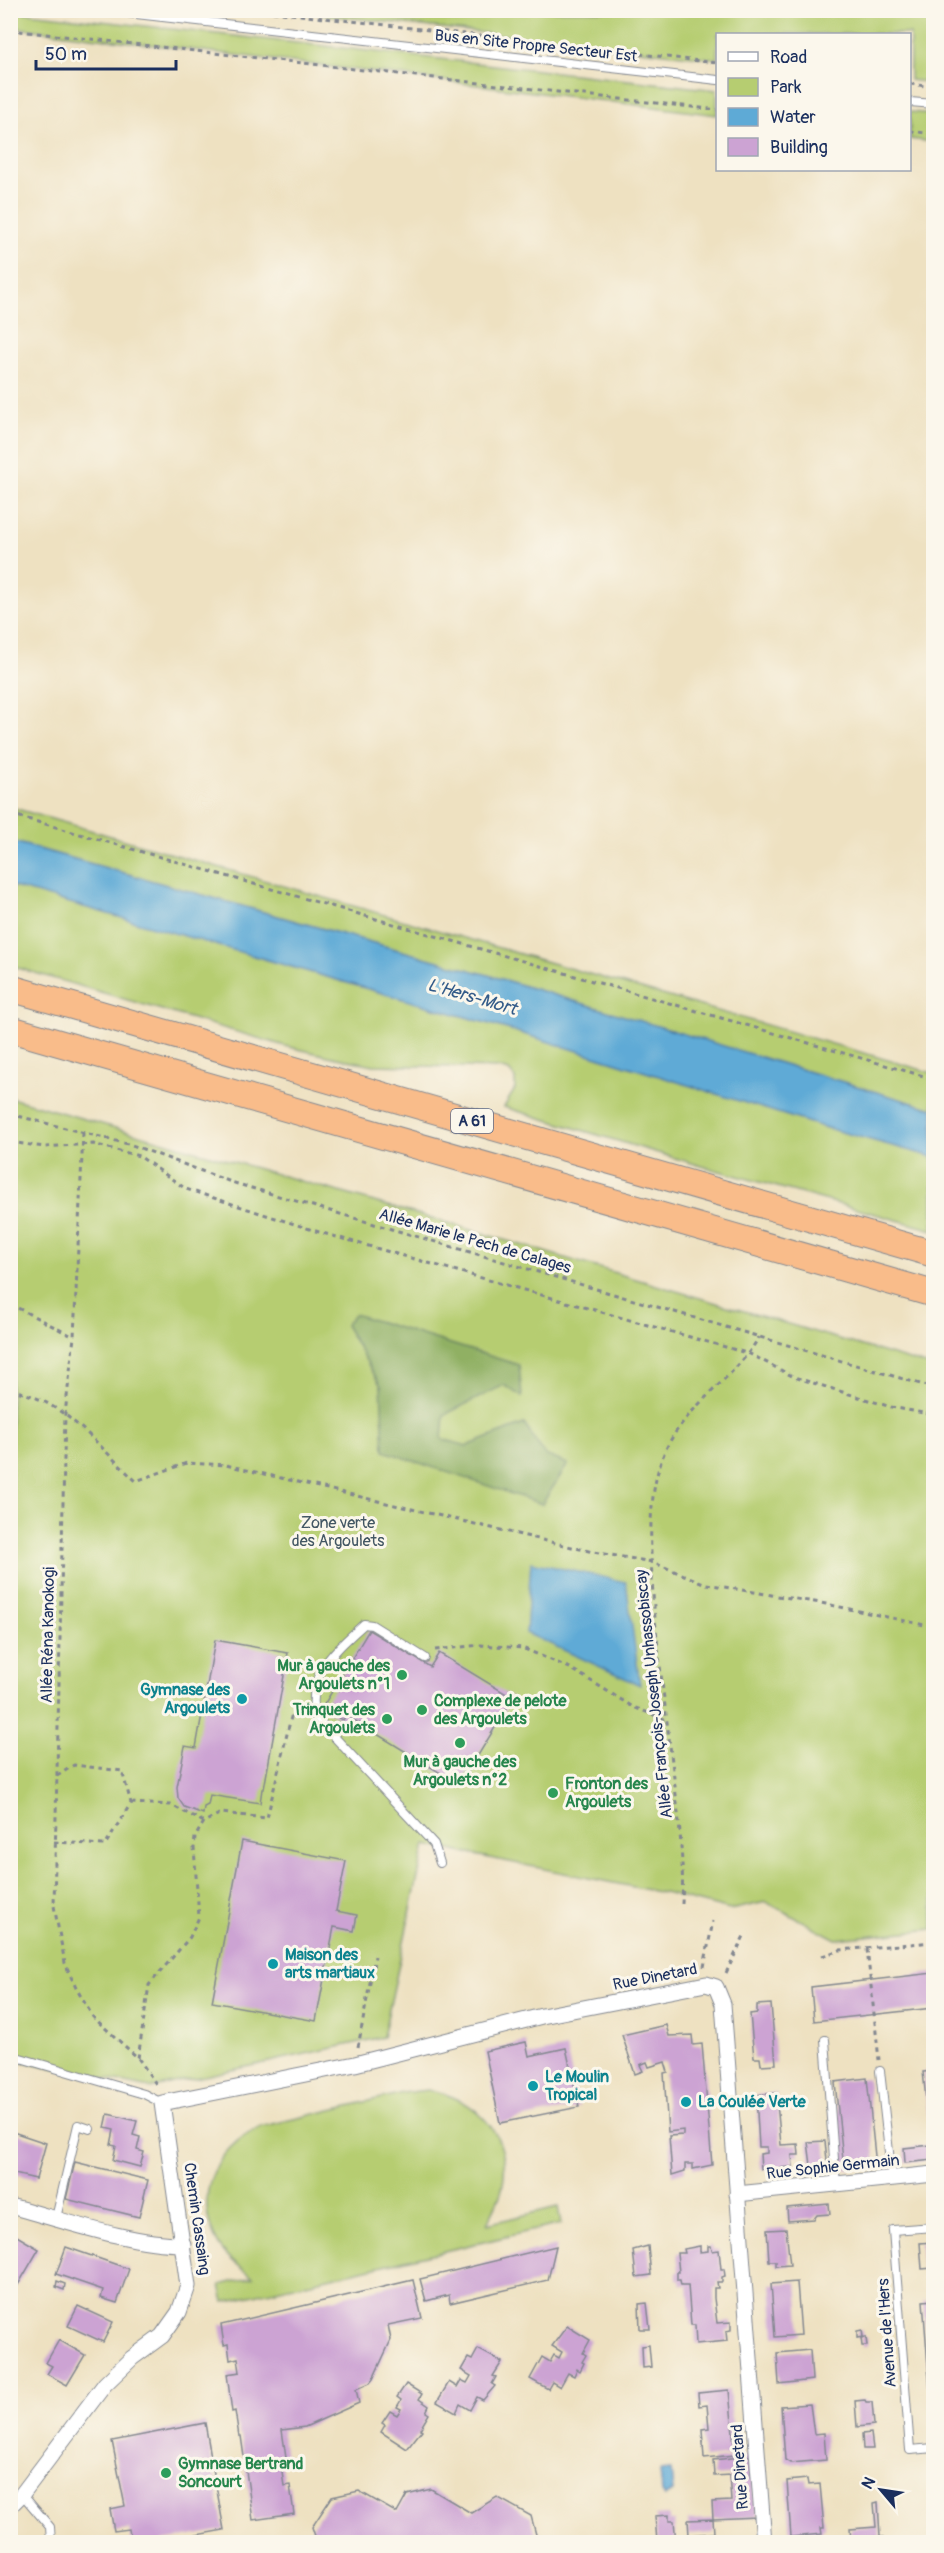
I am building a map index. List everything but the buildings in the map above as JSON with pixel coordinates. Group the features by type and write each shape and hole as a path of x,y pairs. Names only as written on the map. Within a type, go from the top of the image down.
{"highway":[{"name":"A 61","path":"10,988 933,1254"},
{"name":"A 61","path":"10,1029 933,1294"}],"street":[{"name":"Rue Dinetard","path":"162,2103 355,2064 542,2016 711,1985 723,2004 764,2542"},
{"name":"Chemin Cassaing","path":"10,2506 22,2494 105,2384 132,2358 162,2336 179,2312 188,2286 162,2103"},
{"name":"Rue Sophie Germain","path":"737,2194 933,2174"},
{"path":"10,2206 141,2240 163,2244 183,2244"}],"lane":[{"name":"Bus en Site Propre Secteur Est","path":"101,10 716,80"},
{"path":"911,102 933,104"},
{"path":"425,1658 372,1625 364,1624 319,1671 312,1700 315,1716 434,1844 440,1863"},
{"path":"825,2040 836,2185"},
{"path":"10,2055 144,2094 162,2103"},
{"path":"880,2071 892,2179"},
{"path":"56,2218 78,2125 90,2129"},
{"name":"Avenue de l'Hers","path":"933,2227 893,2230 910,2450 933,2448"},
{"path":"22,2494 50,2527 51,2542"}],"path":[{"path":"255,10 716,63"},
{"path":"10,30 716,110"},
{"path":"911,84 933,87"},
{"path":"911,131 933,134"},
{"path":"10,814 933,1079"},
{"name":"Allée Marie le Pech de Calages","path":"10,1114 132,1145 231,1182 933,1388"},
{"name":"Allée Réna Kanokogi","path":"83,1133 80,1145 74,1337 65,1414 54,1906 65,1963 76,1988 93,2017 138,2058 158,2088 162,2103"},
{"path":"10,1142 44,1147 93,1144 139,1156 186,1189 319,1232 750,1354 794,1377 891,1407 933,1415"},
{"path":"10,1304 74,1337"},
{"name":"Allée François-Joseph Unhassobiscay","path":"682,1905 681,1840 654,1619 651,1563 655,1484 666,1449 699,1404 750,1354 759,1337"},
{"path":"10,1390 27,1392 65,1414 136,1481 187,1462 226,1465 582,1550 651,1563 706,1584 826,1604 933,1627"},
{"path":"425,1658 436,1649 481,1645 522,1648 570,1668 633,1707 667,1720"},
{"path":"138,2058 149,1986 190,1936 199,1917 195,1837 204,1822 221,1813 267,1818 291,1717 315,1716"},
{"path":"54,1842 105,1845 130,1803 122,1772 75,1765 56,1776"},
{"path":"130,1803 171,1805 204,1822"},
{"path":"713,1921 704,1969 711,1985 728,1970 744,1936"},
{"path":"822,1956 840,1950 933,1942"},
{"path":"867,1949 880,2071"},
{"path":"355,2064 375,1956"}],"green space":[{"path":"11,11 716,90 716,115 11,27"},
{"path":"290,11 933,11 933,83 911,80 911,33 716,33 716,59"},
{"path":"911,112 933,114 933,142 911,139"},
{"path":"10,807 933,1073 933,1109 488,975 11,841"},
{"path":"11,886 514,1031 823,1127 933,1157 933,1230 705,1167 504,1107 515,1089 515,1078 509,1071 498,1068 374,1065 337,1058 285,1046 11,966"},
{"name":"Zone verte des Argoulets","path":"11,1098 437,1220 933,1367 933,1929 836,1939 766,1902 730,1910 668,1894 425,1845 383,2037 150,2088 11,2059"},
{"path":"354,1314 519,1365 522,1397 504,1385 444,1415 442,1439 467,1446 524,1424 545,1455 568,1464 542,1504 384,1451 381,1386 345,1325"},
{"path":"427,2090 462,2101 488,2123 497,2136 504,2170 502,2189 487,2224 558,2207 561,2224 224,2302 220,2285 253,2277 231,2259 219,2245 211,2228 207,2210 212,2177 219,2161 230,2148 244,2136 260,2127 403,2093"}],"water":[{"name":"L'Hers-Mort","path":"10,841 488,975 933,1109 933,1157 823,1127 514,1031 11,886"},
{"path":"531,1562 626,1582 640,1685 526,1633"},
{"path":"671,2470 673,2492 665,2496 662,2493 660,2471"}],"place":[{"name":"Mur à gauche des Argoulets n°1","path":"402,1675"},
{"name":"Gymnase des Argoulets","path":"242,1699"},
{"name":"Complexe de pelote des Argoulets","path":"422,1710"},
{"name":"Trinquet des Argoulets","path":"387,1719"},
{"name":"Mur à gauche des Argoulets n°2","path":"460,1743"},
{"name":"Fronton des Argoulets","path":"553,1793"},
{"name":"Maison des arts martiaux","path":"273,1964"},
{"name":"Le Moulin Tropical","path":"533,2086"},
{"name":"La Coulée Verte","path":"686,2102"},
{"name":"Gymnase Bertrand Soncourt","path":"166,2473"}]}
